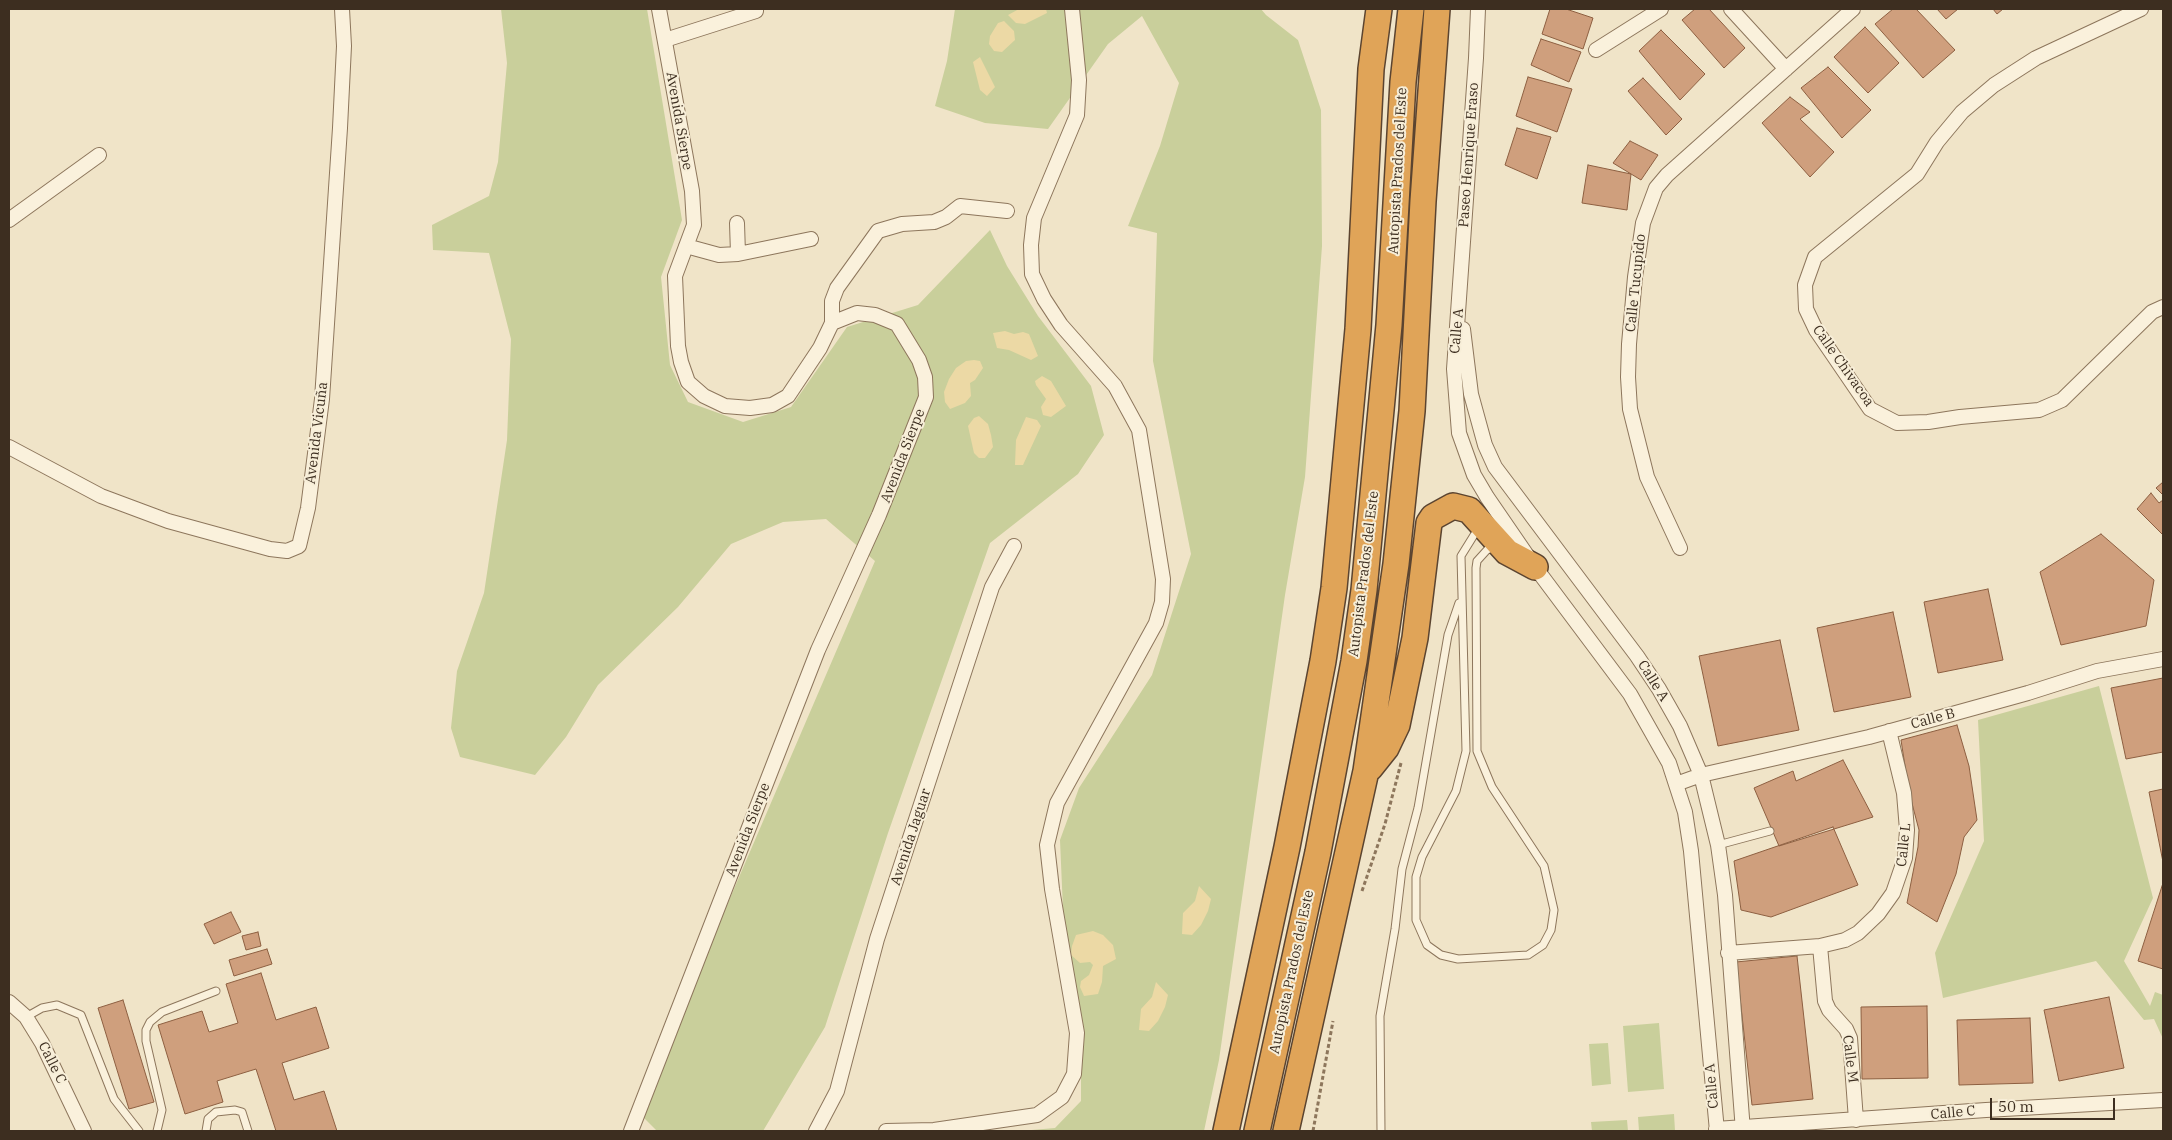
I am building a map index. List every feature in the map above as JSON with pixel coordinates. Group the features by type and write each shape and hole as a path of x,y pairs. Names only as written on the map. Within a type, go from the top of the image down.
{"highway":[{"name":"Autopista Prados del Este","path":"1226,1131 1287,847 1323,660 1334,588 1358,329 1370,78 1379,9"},
{"name":"Autopista Prados del Este","path":"1257,1131 1318,852 1354,661 1364,590 1389,325 1403,82 1412,9"},
{"path":"1286,1131 1366,772 1396,564 1412,411 1423,201 1437,9"},
{"path":"1366,772 1386,748 1397,725 1415,638 1429,523 1438,512 1453,506 1469,510 1481,521 1507,552 1536,567"}],"street":[{"name":"Avenida Vicuña","path":"9,448 101,496 168,521 270,549 287,551 299,546 308,508 322,399 340,128 344,46 342,9"},
{"name":"Avenida Sierpe","path":"631,1131 818,650 879,515 926,397 925,377 919,360 897,324 875,315 858,313 832,324 820,348 788,396 772,405 750,408 725,406 704,396 688,382 680,362 678,346 675,276 694,224 692,191 659,9"},
{"path":"886,1131 934,1130 1037,1115 1062,1097 1074,1074 1077,1033 1052,889 1047,845 1057,803 1156,623 1162,602 1163,579 1139,430 1115,386 1061,325 1044,299 1032,274 1031,245 1034,218 1077,115 1079,80 1072,9"},
{"name":"Paseo Henrique Eraso","path":"1459,301 1478,9"},
{"path":"1596,50 1661,9"},
{"path":"1731,9 1786,69"},
{"name":"Calle Tucupido","path":"1680,548 1647,477 1630,409 1628,377 1629,344 1635,277 1643,223 1656,188 1667,175 1853,9"},
{"name":"Calle Chivacoa","path":"2141,9 2036,58 1994,85 1962,112 1937,142 1917,174 1815,257 1805,285 1806,308 1816,330 1870,409 1897,423 2039,410 2062,400 2152,312 2163,307"},
{"path":"665,40 756,11"},
{"path":"9,220 99,155"},
{"path":"832,324 832,301 837,288 878,231 902,224 934,222 946,217 960,206 1007,211"},
{"path":"737,223 738,254"},
{"path":"686,246 719,255 738,254 811,239"},
{"name":"Calle A","path":"1459,301 1454,369 1459,433 1474,474 1536,567 1630,694 1669,763 1685,812 1691,851 1716,1130"},
{"name":"Calle A","path":"1459,301 1471,394 1485,445 1495,467 1659,688 1680,726 1701,775 1718,845 1725,894 1743,1130"},
{"name":"Avenida Jaguar","path":"816,1131 837,1091 877,939 992,587 1014,546"},
{"name":"Calle B","path":"1676,784 1701,775 1889,731 2028,693 2096,671 2163,659"},
{"name":"Calle L","path":"1728,953 1820,946 1846,940 1862,929 1878,914 1893,893 1902,871 1907,843 1906,810 1889,731"},
{"name":"Calle M","path":"1820,946 1825,1001 1829,1010 1846,1029 1850,1038 1856,1120"},
{"name":"Calle C","path":"9,1002 26,1017 42,1043 84,1131"},
{"name":"Calle C","path":"1716,1130 1743,1130 1986,1110 2163,1100"}],"lane":[{"path":"1481,521 1460,556 1466,751 1456,791 1422,856 1416,877 1416,920 1427,945 1440,955 1458,959 1528,955 1543,945 1551,930 1554,910 1544,866 1492,787 1477,751 1476,568 1477,561 1487,550 1501,545"},
{"path":"1381,1131 1380,1016 1395,930 1402,869 1418,808 1448,635 1461,598"},
{"path":"1718,845 1770,831"},
{"path":"1402,869 1416,877"},
{"path":"157,1131 162,1110 146,1041 146,1030 150,1022 162,1012 216,991"},
{"path":"26,1017 42,1008 57,1005 80,1015 114,1099 139,1131"},
{"path":"206,1131 208,1119 216,1112 235,1110 242,1112 248,1131"}],"path":[{"path":"1360,897 1387,816 1402,757"},
{"path":"1313,1131 1335,1012"}],"green space":[{"path":"501,9 647,9 682,220 661,277 670,365 688,402 743,422 791,407 847,327 918,305 990,230 1007,266 1038,316 1091,386 1104,435 1078,474 990,543 888,833 825,1027 763,1131 657,1131 638,1112 875,561 826,519 783,522 731,544 678,607 598,685 566,737 535,775 460,757 451,728 457,671 484,593 507,440 511,339 489,253 433,250 432,225 489,196 498,162 507,63"},
{"path":"955,9 1261,9 1298,40 1321,110 1322,246 1305,477 1285,595 1219,1060 1204,1131 1020,1131 1055,1128 1081,1101 1081,1032 1064,933 1060,840 1079,788 1152,675 1191,554 1153,361 1157,233 1128,226 1160,146 1179,83 1142,16 1108,44 1048,129 985,123 935,106 947,61"},
{"path":"2099,686 2153,898 2124,961 2150,1006 2155,992 2163,995 2163,1039 2154,1019 2144,1020 2096,961 1943,998 1935,953 1984,841 1978,720"},
{"path":"1659,1023 1664,1089 1628,1092 1623,1026"},
{"path":"1608,1043 1611,1084 1592,1086 1589,1044"},
{"path":"1674,1114 1675,1131 1639,1131 1638,1117"},
{"path":"1627,1120 1628,1131 1592,1131 1591,1122"}],"sand":[{"path":"1019,9 1046,9 1047,13 1025,24 1016,23 1008,15"},
{"path":"1004,21 1014,31 1015,40 1002,52 994,51 989,44 990,36 998,23"},
{"path":"980,57 995,87 987,96 980,90 973,62"},
{"path":"1005,331 1014,334 1023,332 1029,334 1038,356 1031,360 1009,350 997,348 993,333"},
{"path":"966,361 980,361 983,368 975,380 970,383 971,396 965,403 950,409 945,402 944,392 949,379 956,368"},
{"path":"1042,376 1051,381 1066,406 1051,417 1043,415 1041,407 1046,399 1035,381"},
{"path":"979,416 988,424 993,447 985,458 979,458 974,453 968,426 974,418"},
{"path":"1026,417 1037,420 1041,426 1023,465 1015,465 1016,440"},
{"path":"1199,886 1211,899 1208,911 1201,925 1192,935 1182,934 1183,913 1195,901"},
{"path":"1093,931 1103,935 1113,945 1116,959 1103,966 1102,982 1098,994 1084,996 1080,987 1081,981 1089,975 1093,965 1090,962 1080,963 1071,955 1072,946 1076,935"},
{"path":"1156,982 1168,995 1165,1007 1158,1021 1149,1031 1139,1030 1141,1009 1152,997"}],"building":[{"path":"1550,9 1566,9 1593,18 1583,49 1542,34"},
{"path":"1695,9 1709,9 1745,48 1724,68 1682,20"},
{"path":"1893,9 1916,9 1955,50 1923,78 1875,24"},
{"path":"1937,9 1958,9 1946,19"},
{"path":"1993,9 2003,9 1997,14"},
{"path":"1865,27 1899,63 1868,93 1834,57"},
{"path":"1661,30 1705,74 1680,100 1639,51"},
{"path":"1541,39 1581,52 1569,82 1531,65"},
{"path":"1828,67 1871,110 1842,138 1801,88"},
{"path":"1528,77 1572,89 1557,132 1516,116"},
{"path":"1643,78 1682,119 1666,135 1628,91"},
{"path":"1790,97 1810,112 1800,119 1834,152 1810,177 1762,123"},
{"path":"1517,128 1551,137 1537,179 1505,165"},
{"path":"1630,141 1658,155 1641,180 1613,163"},
{"path":"1588,165 1631,174 1627,210 1582,203"},
{"path":"2163,482 2163,495 2156,488"},
{"path":"2151,493 2159,503 2163,500 2163,535 2137,509"},
{"path":"2101,534 2154,580 2146,626 2061,645 2040,572"},
{"path":"1988,589 2003,660 1938,673 1924,602"},
{"path":"1893,612 1911,697 1834,712 1817,628"},
{"path":"1780,640 1799,730 1718,746 1699,656"},
{"path":"2163,678 2163,752 2126,759 2111,688"},
{"path":"1957,725 1969,766 1977,820 1964,837 1956,874 1937,922 1907,903 1918,847 1919,830 1909,792 1901,740"},
{"path":"1843,760 1873,817 1779,846 1754,788 1793,771 1796,781"},
{"path":"2163,789 2163,862 2149,792"},
{"path":"1833,827 1858,885 1771,917 1741,910 1734,861"},
{"path":"2163,883 2163,969 2138,961"},
{"path":"231,912 241,932 214,944 204,924"},
{"path":"258,932 261,946 246,950 242,936"},
{"path":"267,949 272,964 234,976 229,960"},
{"path":"1797,956 1813,1099 1752,1105 1736,962"},
{"path":"261,973 276,1020 316,1007 329,1048 282,1063 294,1100 324,1091 337,1131 276,1131 256,1069 217,1081 223,1102 185,1114 158,1025 202,1011 209,1032 238,1023 226,984"},
{"path":"2109,997 2124,1068 2059,1081 2044,1010"},
{"path":"123,1000 154,1102 129,1109 98,1008"},
{"path":"1927,1006 1928,1078 1862,1079 1861,1007"},
{"path":"2030,1018 2033,1083 1959,1085 1957,1020"}]}
